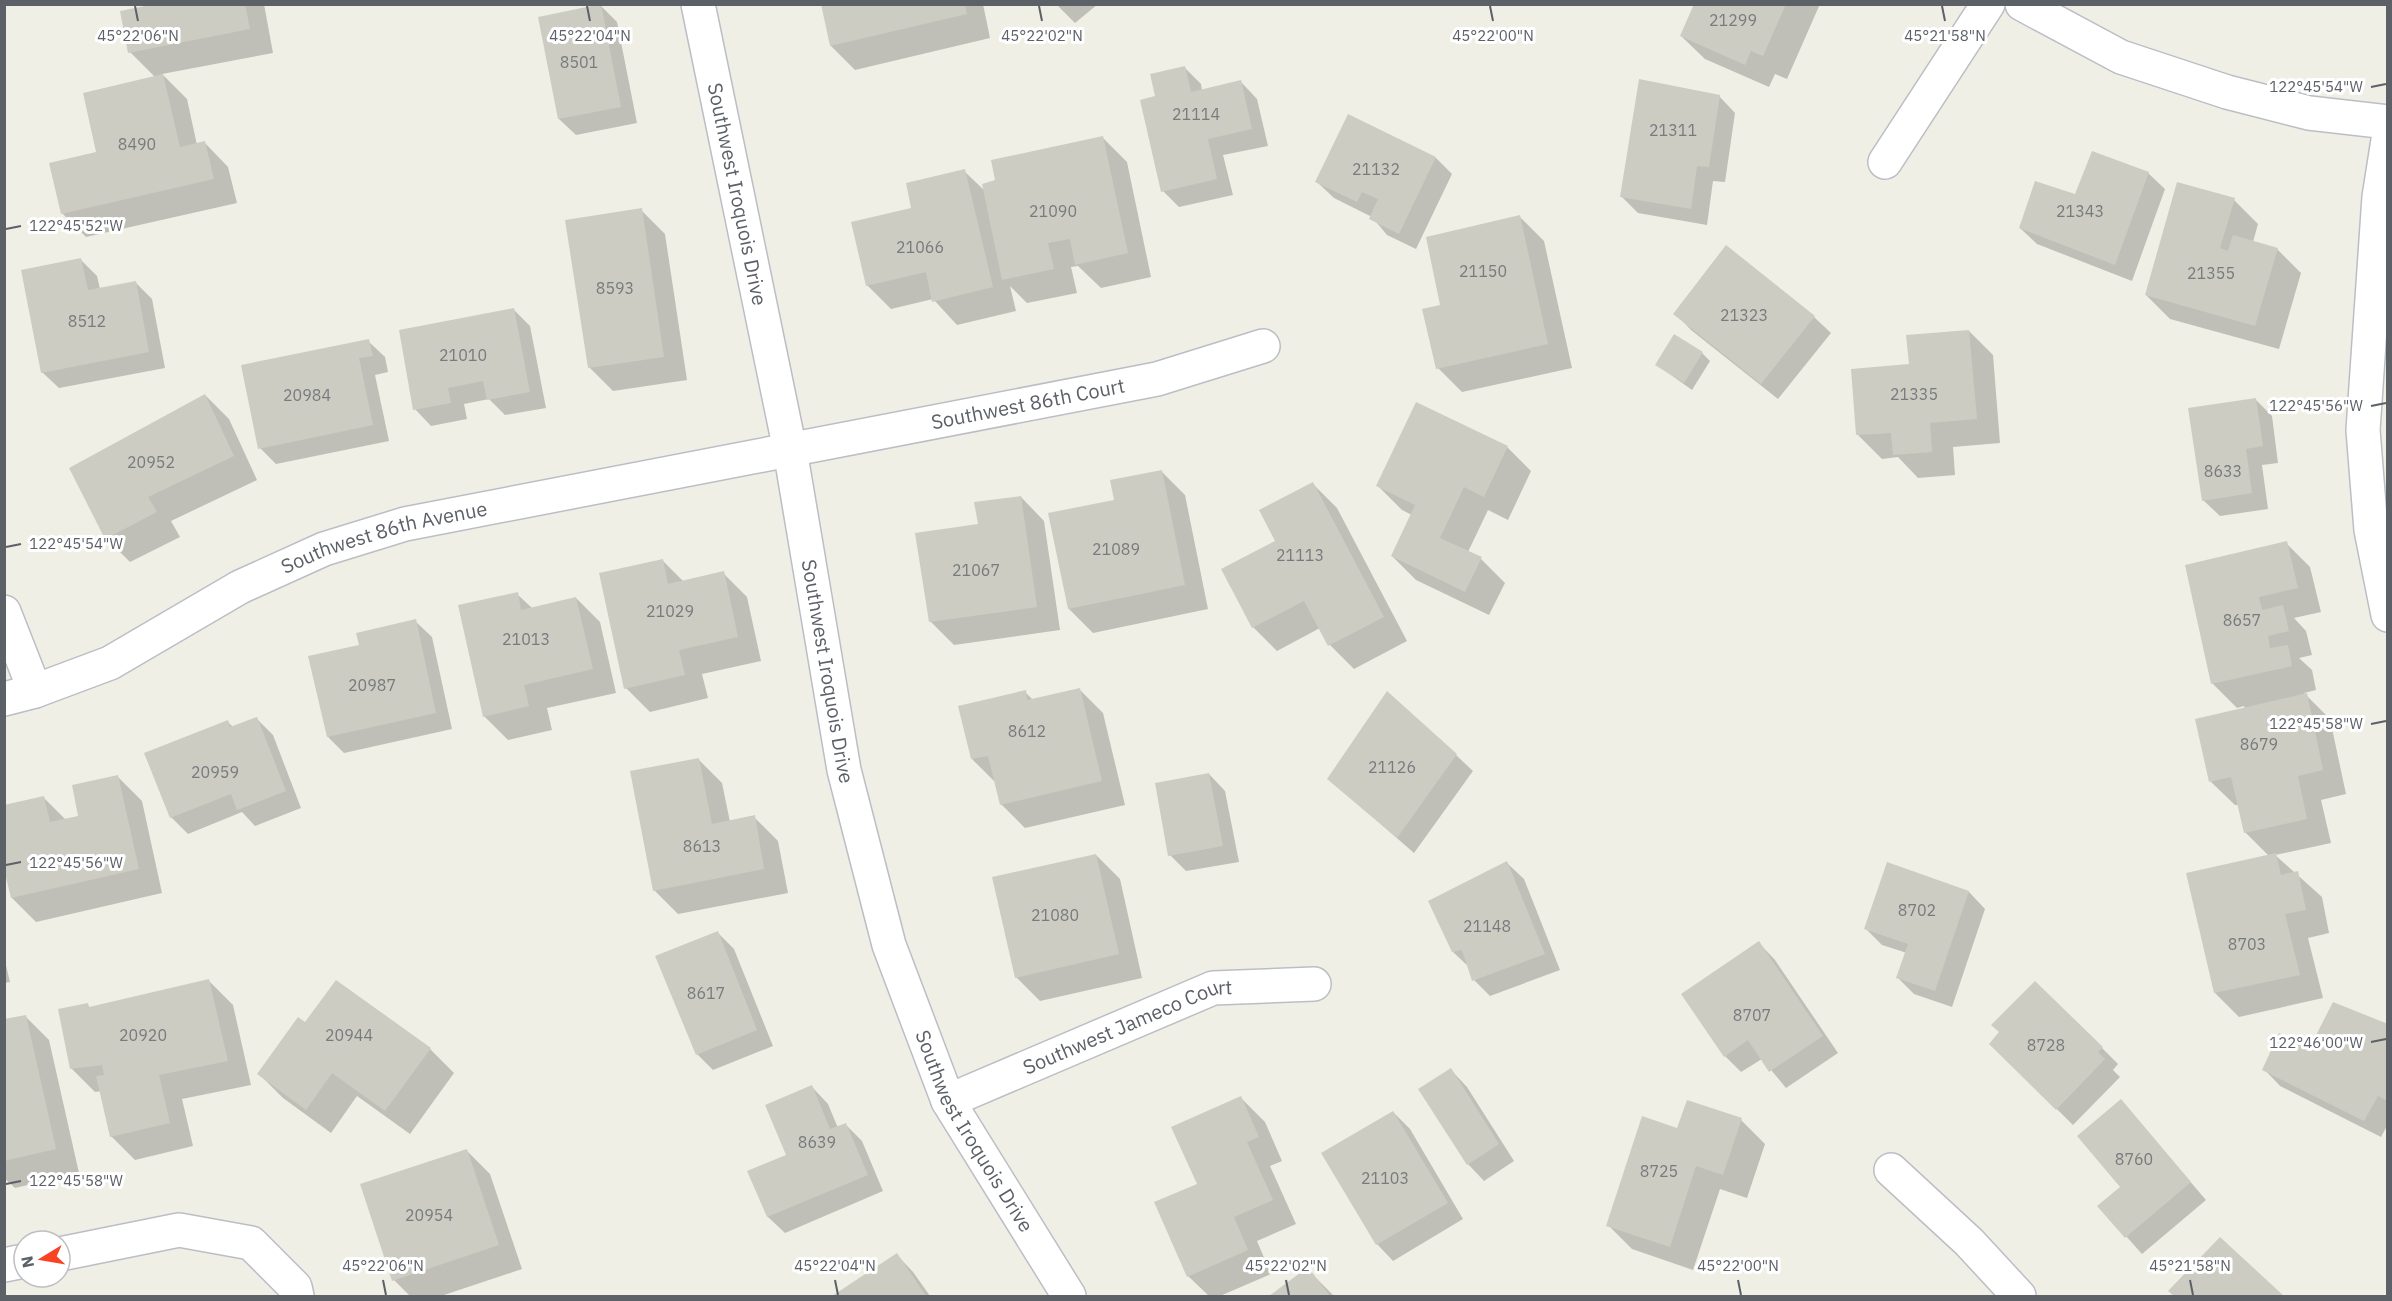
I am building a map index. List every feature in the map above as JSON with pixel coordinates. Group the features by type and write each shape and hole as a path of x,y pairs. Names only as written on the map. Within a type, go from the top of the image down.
{"street":[{"name":"Southwest Iroquois Drive","path":"698,4 790,450 844,770 889,945 948,1101 1069,1296"},
{"path":"1885,162 1988,4"},
{"path":"2022,4 2121,57 2227,92 2309,113 2388,122"},
{"path":"2388,140 2379,197 2363,430 2371,530 2388,615"},
{"name":"Southwest 86th Court","path":"790,450 1157,379 1263,346"},
{"name":"Southwest 86th Avenue","path":"20,695 110,663 240,587 324,549 405,524 790,450"},
{"path":"4,612 20,695"},
{"name":"Southwest Jameco Court","path":"948,1101 1213,988 1314,984"},
{"path":"1891,1170 1969,1242 2019,1296"},
{"path":"72,1252 179,1230 251,1243 295,1287 297,1296"}],"building":[{"path":"155,4 245,4 250,29 128,53 120,11"},
{"path":"601,4 621,107 558,119 538,17"},
{"path":"821,4 965,4 967,14 830,46"},
{"path":"1694,4 1786,4 1763,56 1751,51 1745,65 1680,36"},
{"path":"1185,66 1191,92 1241,80 1252,129 1208,139 1217,179 1161,192 1140,100 1155,96 1150,74"},
{"path":"163,74 180,147 205,141 214,179 61,214 49,163 96,152 83,93"},
{"path":"1639,79 1720,95 1709,167 1697,166 1691,209 1620,197"},
{"path":"1348,114 1436,157 1399,234 1369,219 1378,199 1362,192 1357,202 1315,182"},
{"path":"1103,136 1128,253 1075,265 1070,239 1048,243 1054,269 1002,280 982,184 995,180 991,160"},
{"path":"2092,151 2149,172 2115,265 2019,228 2035,181 2075,194"},
{"path":"965,169 993,287 932,302 926,272 866,286 851,222 911,208 906,183"},
{"path":"2177,182 2235,198 2220,248 2228,251 2233,235 2278,248 2255,326 2145,295"},
{"path":"642,208 664,357 588,368 565,220"},
{"path":"1520,215 1548,344 1436,369 1422,309 1440,305 1426,237"},
{"path":"1726,245 1815,316 1761,384 1673,314"},
{"path":"81,258 88,290 136,281 149,352 41,373 21,270"},
{"path":"514,308 530,392 487,400 483,381 448,388 451,403 413,410 399,330"},
{"path":"1969,330 1977,419 1930,423 1932,452 1893,455 1891,433 1856,435 1851,369 1909,364 1906,335"},
{"path":"1674,334 1703,352 1684,383 1655,365"},
{"path":"369,339 373,356 359,358 373,425 258,449 241,365"},
{"path":"205,394 234,456 148,497 157,512 105,539 69,468"},
{"path":"2256,398 2263,446 2246,449 2252,493 2202,501 2188,408"},
{"path":"1416,402 1508,446 1484,497 1464,487 1440,538 1482,557 1465,592 1391,556 1415,505 1376,486"},
{"path":"1162,470 1185,585 1068,609 1048,513 1114,500 1110,480"},
{"path":"1313,482 1384,617 1328,646 1304,601 1252,628 1221,569 1275,541 1259,510"},
{"path":"1021,496 1037,607 929,622 915,533 978,524 974,502"},
{"path":"2287,541 2298,588 2259,597 2262,610 2283,605 2289,631 2268,636 2270,648 2288,645 2292,666 2211,684 2185,565"},
{"path":"663,559 668,584 724,571 738,637 679,650 685,675 624,689 599,573"},
{"path":"518,592 521,610 576,597 593,669 524,685 529,706 483,717 458,605"},
{"path":"416,619 436,713 327,737 308,656 359,645 356,633"},
{"path":"1080,688 1102,781 1000,805 988,756 971,759 958,706 1026,690 1027,700"},
{"path":"1387,691 1457,754 1397,838 1327,779"},
{"path":"2307,693 2323,770 2298,776 2307,819 2244,833 2231,777 2209,782 2195,719"},
{"path":"257,717 286,791 237,810 231,794 170,818 144,753 228,720 230,727"},
{"path":"699,758 712,824 755,815 764,869 653,891 630,771"},
{"path":"1209,773 1223,846 1168,856 1155,783"},
{"path":"118,775 139,869 11,898 4,869 4,805 44,796 50,822 78,816 72,785"},
{"path":"2276,853 2281,875 2298,871 2306,910 2285,914 2300,975 2214,993 2186,873"},
{"path":"1096,854 1119,954 1015,978 992,877"},
{"path":"1507,861 1545,954 1472,981 1462,950 1452,952 1428,901"},
{"path":"1887,862 1969,891 1935,991 1896,978 1908,944 1864,929"},
{"path":"718,931 757,1030 696,1055 655,956"},
{"path":"1759,941 1823,1036 1769,1072 1748,1040 1724,1057 1681,994"},
{"path":"209,979 228,1061 159,1075 170,1123 110,1137 96,1076 104,1075 102,1065 70,1069 58,1009 88,1003 89,1007"},
{"path":"336,980 431,1048 385,1111 332,1073 306,1110 257,1074 298,1017 305,1022"},
{"path":"2035,981 2103,1047 2098,1052 2105,1059 2056,1110 1989,1044 1999,1032 1991,1025"},
{"path":"2333,1002 2388,1024 2388,1101 2378,1096 2364,1121 2262,1070 2279,1033 2310,1047"},
{"path":"26,1015 56,1149 4,1161 4,1019"},
{"path":"1451,1068 1499,1144 1467,1165 1418,1089"},
{"path":"812,1085 830,1129 846,1123 868,1175 767,1217 747,1171 786,1155 765,1105"},
{"path":"1241,1096 1259,1137 1247,1142 1273,1200 1234,1217 1248,1250 1187,1277 1154,1202 1197,1184 1171,1127"},
{"path":"2121,1099 2191,1182 2125,1238 2097,1206 2120,1187 2077,1136"},
{"path":"1687,1100 1742,1118 1723,1175 1696,1166 1670,1247 1606,1226 1642,1116 1677,1128"},
{"path":"1393,1111 1448,1203 1376,1245 1321,1153"},
{"path":"467,1149 499,1245 392,1281 360,1184"},
{"path":"2220,1237 2284,1296 2174,1296 2168,1291"},
{"path":"897,1253 926,1296 832,1296"},
{"path":"1308,1267 1330,1296 1269,1296"}]}
